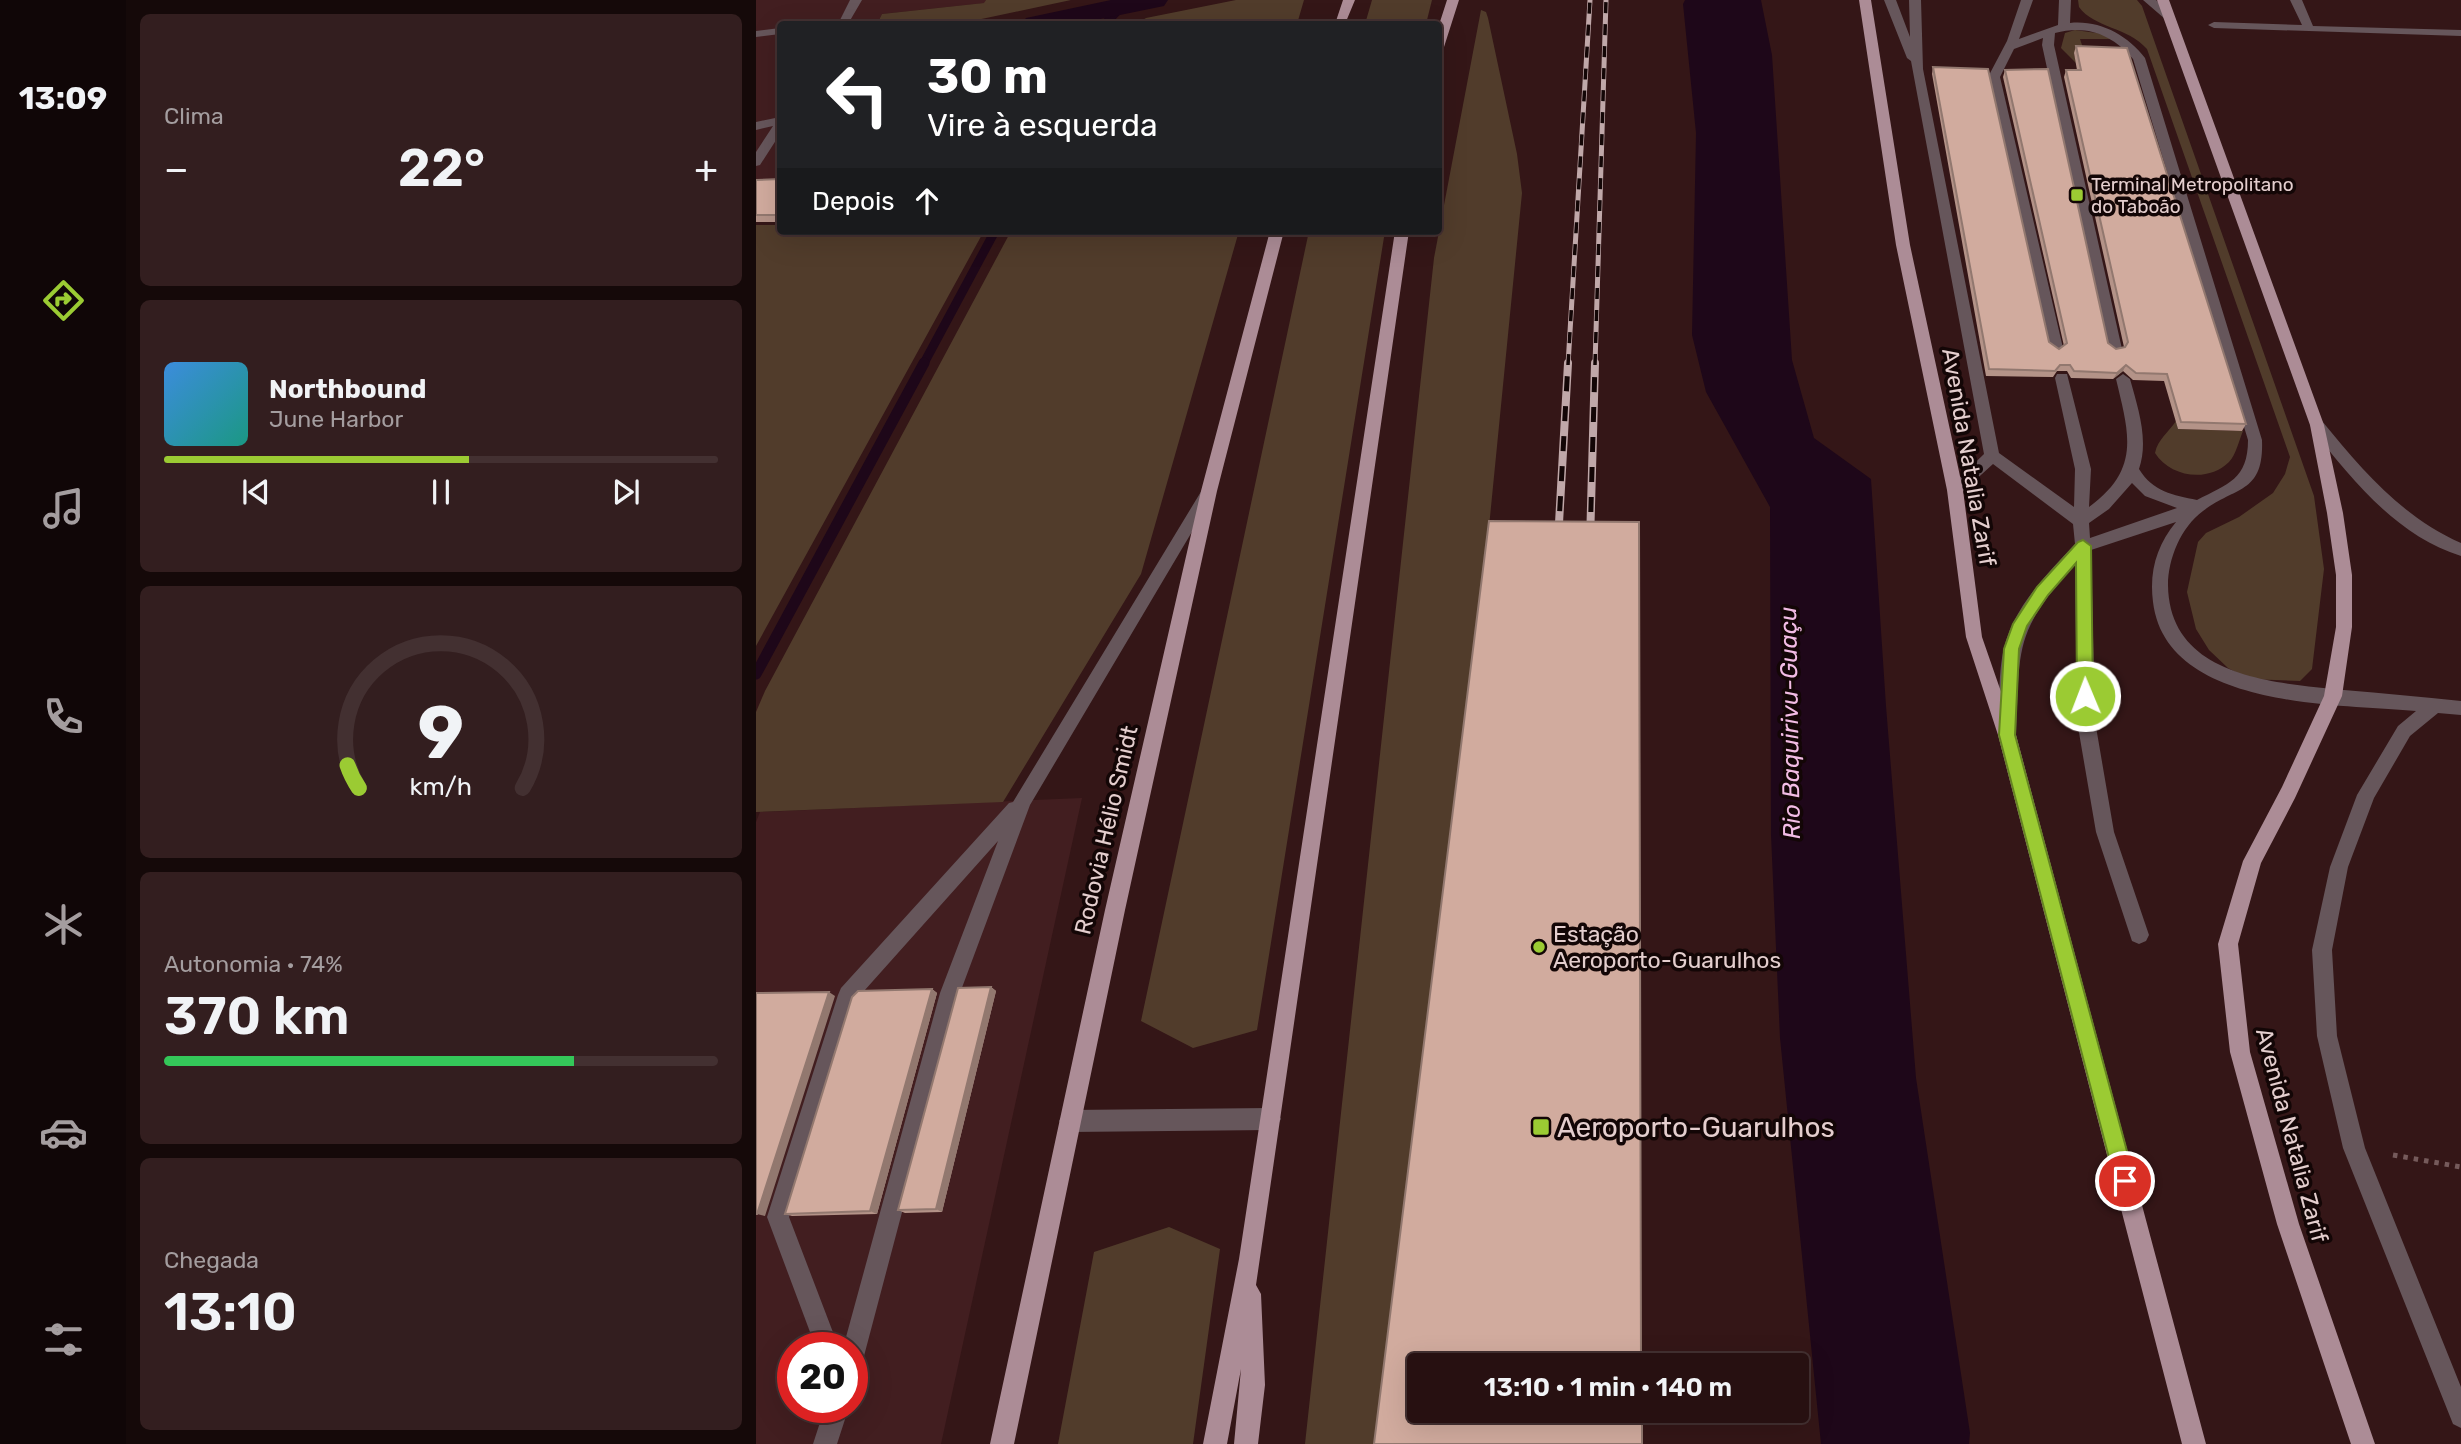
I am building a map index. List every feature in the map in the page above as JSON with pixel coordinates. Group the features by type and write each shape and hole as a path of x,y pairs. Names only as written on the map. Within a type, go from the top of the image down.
{"main road":[{"path":"1341,21 1349,0"},
{"path":"1442,34 1452,0"},
{"name":"Avenida Natalia Zarif","path":"1865,0 1903,246 1955,490 1974,636 2007,735 2194,1444"},
{"name":"Avenida Natalia Zarif","path":"2163,0 2317,425 2335,513 2344,575 2344,627 2333,696 2289,792 2252,861 2228,944 2240,1052 2288,1224 2363,1444"},
{"name":"Rodovia Hélio Smidt","path":"1002,1444 1070,1121 1209,491 1277,235"},
{"path":"1215,1444 1250,1259 1401,235"},
{"path":"1246,1444 1253,1385 1250,1259"},
{"path":"990,1444 1011,1396"}],"street":[{"path":"842,21 856,0"},
{"path":"1890,0 1917,69"},
{"path":"1915,0 1917,69 1992,456 2081,521"},
{"path":"2027,0 1994,77 2056,348"},
{"path":"2064,26 2065,0"},
{"path":"2149,0 2169,17"},
{"path":"2295,0 2309,29"},
{"path":"2214,25 2461,33"},
{"path":"2007,48 2064,26 2090,26 2109,32 2130,46 2139,58 2255,440 2253,467 2236,487 2198,505 2083,546 2042,591 2020,624 2012,649 2007,735"},
{"path":"756,34 777,31"},
{"path":"2050,31 2048,45 2115,349"},
{"path":"756,126 777,123"},
{"path":"756,162 777,128"},
{"path":"2062,378 2083,469 2081,521 2085,721 2105,832 2139,935"},
{"path":"2081,521 2116,495 2133,472 2137,436 2123,379"},
{"path":"2317,425 2364,481 2400,516 2441,542 2461,550"},
{"path":"1955,490 1992,456"},
{"path":"2133,472 2145,490 2176,503 2198,505"},
{"path":"858,1332 950,993 1022,802 1209,491"},
{"path":"2198,505 2175,532 2161,558 2159,587 2162,612 2175,638 2195,660 2225,678 2248,686 2461,708"},
{"path":"2434,706 2404,731 2366,795 2339,867 2322,950 2327,1036 2354,1148 2461,1416"},
{"path":"822,1332 778,1217 848,995 1022,802"},
{"path":"1070,1121 1270,1119"},
{"path":"825,1444 832,1423"}],"path":[{"path":"2354,1148 2461,1167"}],"shaded area":[{"path":"756,0 986,0 985,3 882,14 878,21 777,21 777,221 756,221"},
{"path":"986,0 1071,0 972,21 878,21 882,14 984,3"},
{"path":"1236,0 1304,0 1298,21 1141,21"},
{"path":"1372,0 1432,0 1427,21 1366,21"},
{"path":"2078,0 2137,0 2142,6 2314,496 2324,569 2312,669 2300,681 2248,679 2228,668 2209,650 2196,629 2187,592 2198,542 2206,533 2239,517 2273,493 2285,474 2290,457 2147,49 2130,36 2085,14 2079,7"},
{"path":"1481,10 1486,12 1488,18 1517,154 1522,193 1489,527 1377,1444 1305,1444 1434,258 1438,235 1442,235 1442,216"},
{"path":"2075,30 2104,34 2110,39 2080,39 2085,54 2074,53 2076,63 2061,48 2065,33"},
{"path":"756,225 777,225 777,235 982,235 756,646"},
{"path":"1009,235 1238,235 1141,574 1003,802 756,812 756,712"},
{"path":"1308,235 1384,235 1257,1030 1193,1048 1141,1021"},
{"path":"2176,421 2178,429 2243,431 2229,462 2211,473 2190,474 2170,467 2155,453 2161,440"},
{"path":"1082,798 941,1444 756,1444 756,822 760,812"},
{"path":"1169,1227 1220,1249 1193,1444 1058,1444 1094,1252"}],"water":[{"name":"Rio Baquirivu-Guaçu","path":"1685,0 1761,0 1772,55 1792,360 1814,438 1871,479 1916,1078 1970,1433 1969,1444 1821,1444 1780,1038 1771,835 1770,507 1706,392 1692,335 1696,133 1683,4"}],"building":[{"path":"2076,46 2127,48 2246,424 2181,422 2167,374 2136,373 2126,365 2117,373 2074,371 2070,365 2060,365 2055,371 1989,369 1933,67 1988,69 2049,342 2059,349 2067,343 2005,70 2048,69 2108,343 2116,349 2125,347 2128,342 2066,70 2081,70"},
{"path":"777,179 777,215 756,215 756,180"},
{"name":"Estação Aeroporto-Guarulhos","path":"1489,521 1639,522 1641,1353 1407,1353 1407,1423 1642,1423 1642,1444 1374,1444"},
{"path":"991,987 936,1209 898,1210 958,988"},
{"path":"932,989 870,1211 785,1214 852,997 858,991"},
{"path":"829,992 757,1214 756,1214 756,993"}],"waterway":[{"path":"1051,21 1154,0"},
{"path":"1108,21 1122,6"},
{"path":"923,365 993,235"},
{"path":"756,674 924,363"}],"railway":[{"path":"1568,365 1590,0"},
{"path":"1595,365 1606,0"},
{"path":"1558,541 1568,363"},
{"path":"1590,542 1595,363"}],"place":[{"name":"Terminal Metropolitano do Taboão","path":"2077,195"},
{"name":"Estação Aeroporto-Guarulhos","path":"1539,947"},
{"name":"Aeroporto-Guarulhos","path":"1541,1127"}],"route":[{"path":"2085,696 2083,546 2042,591 2020,624 2012,649 2007,735 2125,1181"}]}
